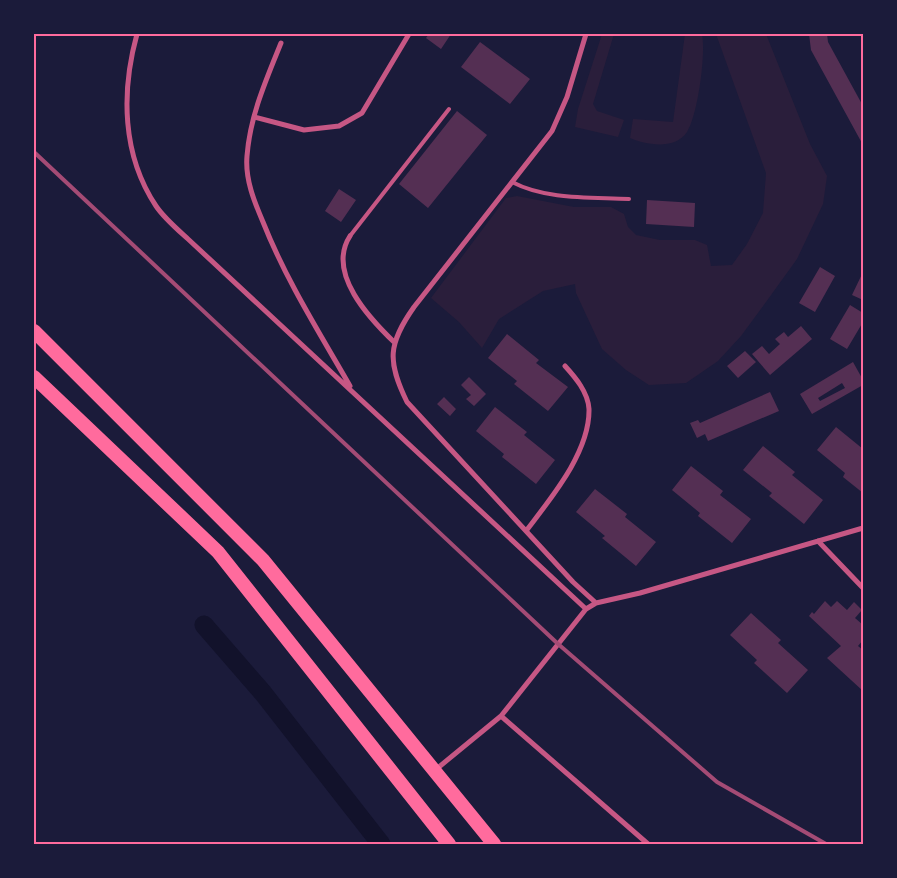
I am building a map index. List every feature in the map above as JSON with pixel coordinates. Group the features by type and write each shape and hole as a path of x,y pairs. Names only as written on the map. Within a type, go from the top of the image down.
{"highway":[{"path":"34,331 263,560 494,844"},
{"path":"34,377 218,552 449,844"}],"street":[{"path":"137,34 130,58 127,92 129,144 140,179 157,208 586,609"},
{"path":"254,117 304,130 338,126 362,113 409,34"},
{"path":"586,34 567,96 552,131 398,329 393,355 396,380 407,402 596,604"},
{"path":"281,43 258,100 254,117 247,158 250,191 279,263 353,391"},
{"path":"350,236 343,246 343,253 344,266 351,289 377,326 395,343"},
{"path":"526,531 551,498 573,464 586,430 589,408 580,382 565,366"},
{"path":"434,771 501,716 557,643 586,609 596,604 863,528"},
{"path":"818,541 863,588"},
{"path":"501,716 648,844"}],"lane":[{"path":"350,236 449,109"},
{"path":"512,182 524,188 552,194 629,199"}],"shaded area":[{"path":"602,34 614,34 593,104 597,111 624,120 618,137 575,127 578,109"},
{"path":"685,34 702,34 703,43 698,98 687,132 682,138 668,144 644,143 630,138 633,119 673,122"},
{"path":"716,34 766,34 810,144 827,176 823,204 797,259 741,336 718,361 686,383 649,385 626,370 602,349 576,293 575,284 543,291 499,319 482,348 459,322 431,298 506,198 517,196 574,207 611,207 624,214 628,227 636,235 660,240 695,240 707,245 711,266 732,265 747,244 763,213 766,173"}],"building":[{"path":"429,34 451,34 441,49 426,38"},
{"path":"809,34 827,34 828,42 863,106 863,145 811,50"},
{"path":"480,42 530,79 510,104 461,67"},
{"path":"457,111 487,135 428,208 399,184"},
{"path":"339,189 356,200 341,222 325,211"},
{"path":"647,200 695,203 694,227 646,224"},
{"path":"820,267 835,276 815,312 799,303"},
{"path":"863,272 863,300 852,295"},
{"path":"850,305 863,313 863,322 847,349 830,339"},
{"path":"801,326 812,339 770,375 752,354 762,346 769,354 780,344 775,339 784,332 788,337"},
{"path":"507,334 539,360 536,363 568,387 548,411 514,384 517,381 488,358"},
{"path":"745,351 756,362 738,378 727,366"},
{"path":"853,362 863,380 863,385 812,414 800,394","holes":["842,383 845,388 820,401 818,398"]},
{"path":"469,377 486,394 474,406 466,399 471,395 461,385"},
{"path":"770,392 779,411 708,441 705,434 697,438 690,423 698,420 700,423"},
{"path":"444,397 456,409 450,416 437,404"},
{"path":"495,407 527,432 524,435 555,460 536,484 502,457 504,454 476,431"},
{"path":"836,427 863,449 863,493 843,477 845,473 817,450"},
{"path":"763,446 795,472 792,475 823,500 804,524 769,496 772,493 743,470"},
{"path":"691,466 723,491 720,495 751,519 732,543 698,516 700,513 672,490"},
{"path":"595,489 627,514 625,517 656,542 636,566 602,538 605,536 576,512"},
{"path":"825,601 831,607 837,601 847,610 854,602 862,610 855,618 863,625 863,640 858,646 863,650 863,691 827,658 841,646 809,616 812,612 814,614"},
{"path":"751,613 781,640 778,643 808,670 787,693 754,663 757,660 730,635"}],"waterway":[{"path":"204,625 263,693 381,844"}],"railway":[{"path":"34,152 557,643 717,782 826,844"}]}
